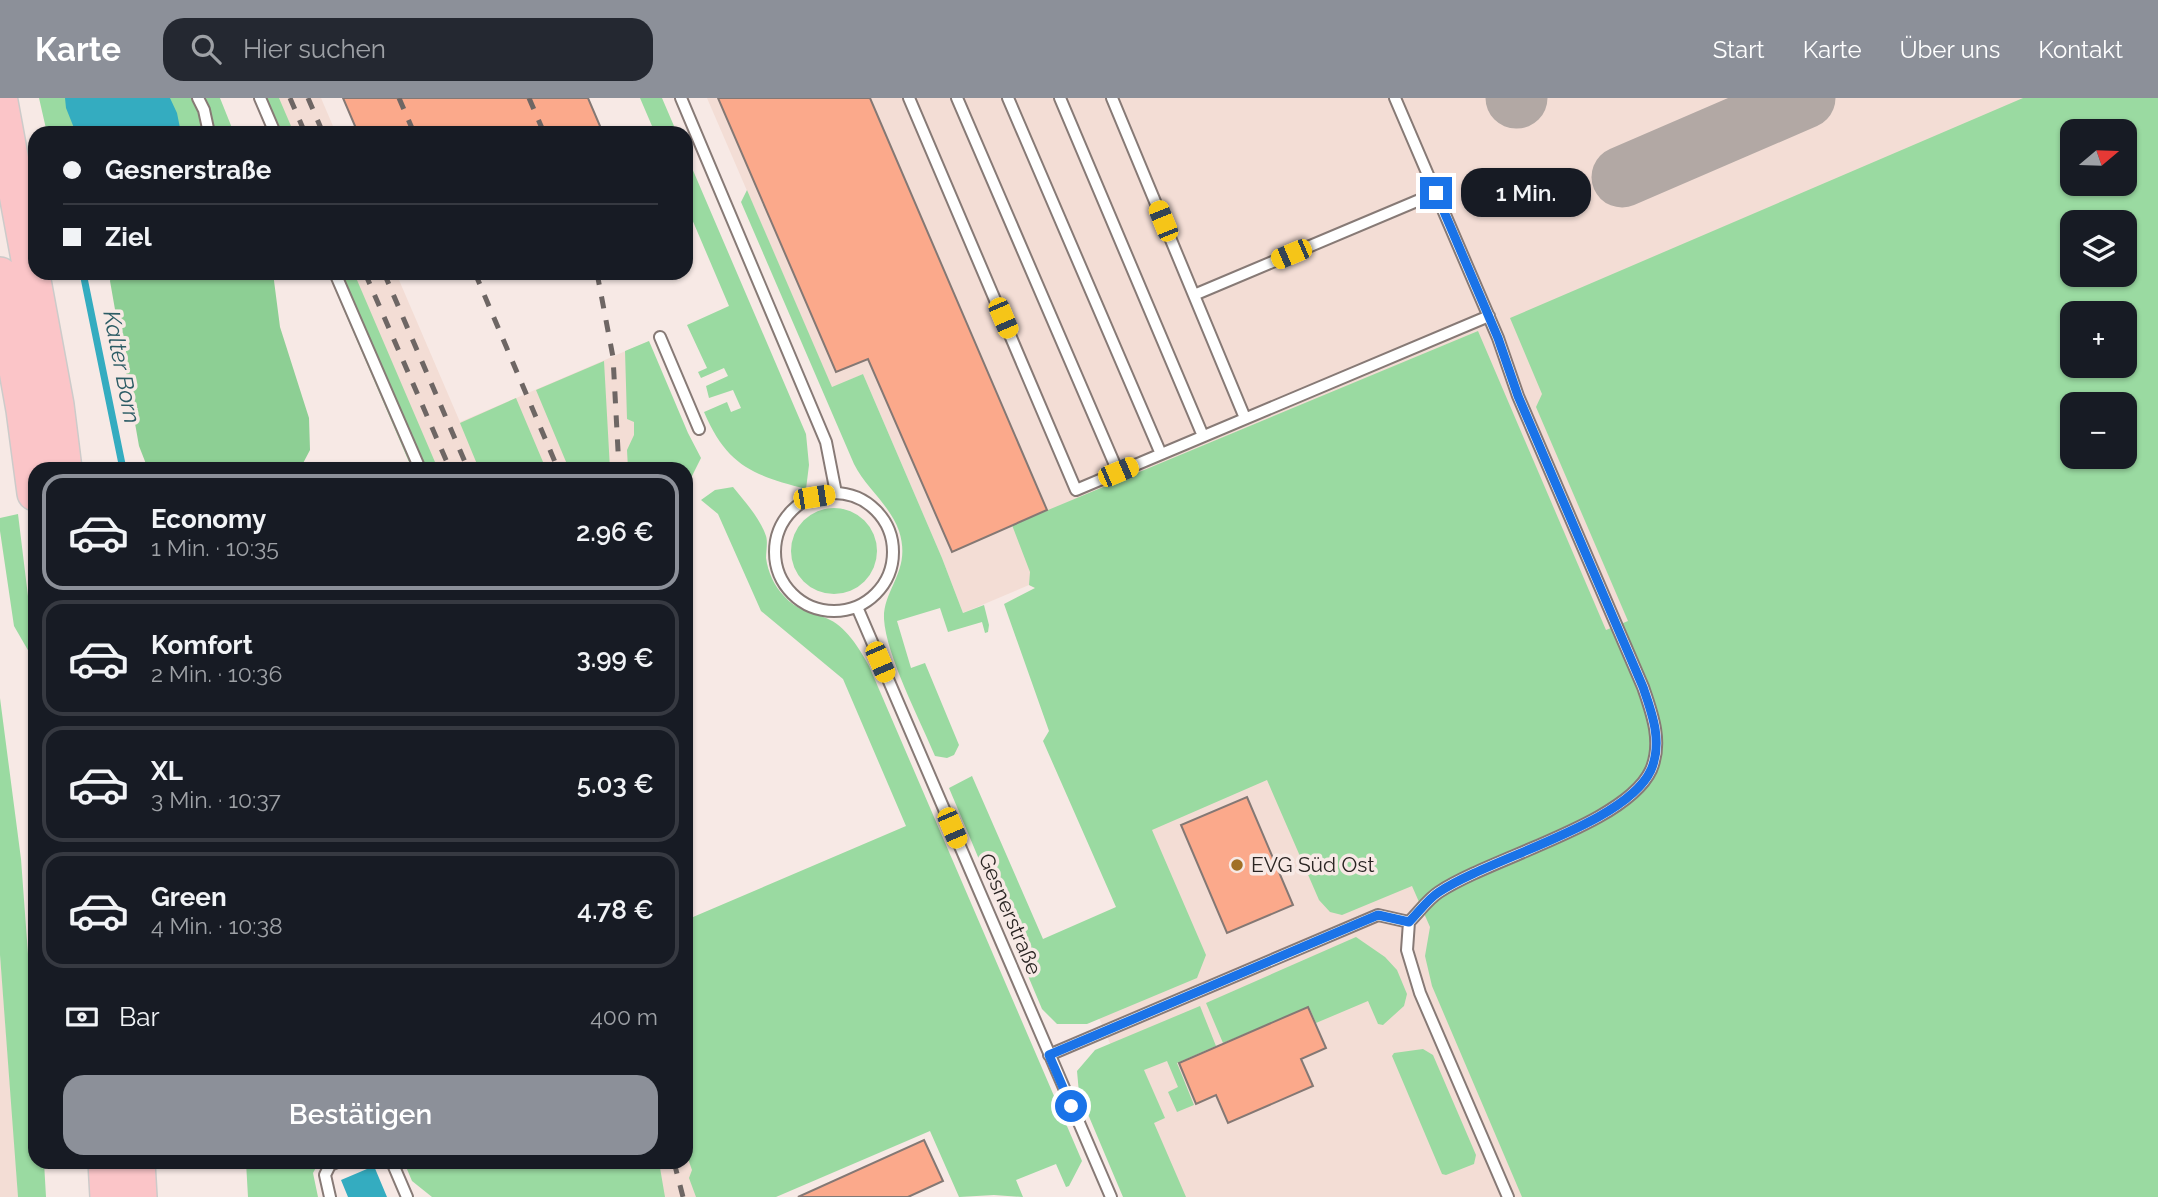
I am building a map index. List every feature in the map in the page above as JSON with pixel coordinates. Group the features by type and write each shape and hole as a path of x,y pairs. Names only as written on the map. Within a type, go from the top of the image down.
{"main road":[{"path":"0,102 28,254"},
{"path":"0,275 31,462"},
{"path":"33,280 64,462"},
{"path":"106,1169 107,1197"},
{"path":"137,1169 139,1197"}],"lane":[{"path":"198,98 207,126"},
{"path":"260,98 272,126"},
{"path":"681,98 693,126"},
{"path":"908,98 1076,490 1489,316"},
{"path":"957,98 1118,472"},
{"path":"1009,98 1161,454"},
{"path":"1060,98 1203,436"},
{"path":"1112,98 1245,418"},
{"path":"1395,98 1489,316 1518,396 1643,687 1656,730 1656,750 1651,769 1641,786 1610,811 1475,871 1437,893 1409,922 1408,950 1420,993 1508,1197"},
{"path":"693,126 827,442 836,493"},
{"path":"1194,295 1436,193"},
{"path":"338,280 417,462"},
{"path":"660,337 699,429"},
{"path":"846,494 871,506 884,521 891,537 893,552 886,581 870,600 857,607 829,611 806,604 786,586 779,572 775,557 778,535 792,511 814,497 846,494"},
{"name":"Gesnerstraße","path":"857,607 1111,1197"},
{"path":"1049,1055 1378,915 1409,922"},
{"path":"328,1169 325,1175 330,1197"},
{"path":"394,1169 407,1197"}],"shaded area":[{"path":"253,98 321,98 333,126 265,126"},
{"path":"707,98 2158,98 2158,1197 1176,1197 1096,1011 1189,964 1036,588 1029,585 963,613 863,374 832,388"},
{"path":"331,280 399,280 460,422 649,341 647,462 409,462"},
{"path":"0,955 15,1148 18,1197 0,1197"},
{"path":"693,1091 739,1197 640,1197 635,1169 693,1169"}],"green space":[{"path":"39,98 192,98 202,126 45,126"},
{"path":"203,98 220,98 231,126 212,126"},
{"path":"266,98 279,98 291,126 278,126"},
{"path":"640,98 662,98 674,126 652,126"},
{"path":"2023,98 2158,98 2158,1197 1522,1197 1432,986 1425,956 1430,927 1412,886 1342,915 1330,912 1319,900 1267,780 1152,830 1206,955 1197,978 1087,1024 1057,1024 1042,1009 949,788 972,776 1043,939 1116,907 1043,741 1049,731 1004,604 1035,588 1029,585 1030,572 1012,525 1478,331 1606,630 1628,621 1536,407 1542,394 1510,318"},
{"path":"693,170 806,434 809,465 806,489 756,473 732,456 722,445 704,412 727,402 731,412 741,408 733,390 709,398 706,386 728,376 724,368 701,378 698,372 707,368 687,325 729,306 693,221"},
{"path":"747,190 832,387 863,374 963,613 984,605 989,625 988,632 985,633 982,622 948,632 940,608 897,621 911,668 925,663 959,745 954,755 947,758 935,756 897,669 886,634 885,608 902,557 899,531 890,513 854,464 741,202"},
{"path":"274,280 280,327 309,418 310,450 304,462 145,462 139,446 110,281"},
{"path":"331,280 335,280 413,462 409,462"},
{"path":"344,280 357,280 435,462 422,462"},
{"path":"649,341 701,458 693,474 693,462 628,462 627,450 634,435 634,422 627,419 625,351"},
{"path":"604,361 610,462 566,462 536,390"},
{"path":"516,398 543,462 476,462 460,423"},
{"path":"733,487 752,510 767,538 768,568 780,592 798,608 840,626 869,666 1082,1161 1069,1186 1066,1187 1056,1164 1016,1180 1023,1197 959,1197 930,1131 776,1197 696,1197 689,1178 693,1169 693,917 906,826 843,679 761,611 718,514 701,500 715,490"},
{"path":"834,508 850,512 864,521 873,535 877,551 873,567 864,581 850,590 834,594 818,590 804,581 795,567 791,551 795,535 804,521 818,512"},
{"path":"18,514 28,596 28,650 14,626 0,518"},
{"path":"0,698 21,859 28,954 28,1169 44,1169 46,1197 18,1197 0,955"},
{"path":"1356,937 1385,957 1397,970 1407,994 1404,1006 1383,1025 1378,1024 1368,1001 1316,1023 1309,1007 1223,1043 1206,1003"},
{"path":"1200,1006 1216,1046 1177,1063 1194,1105 1177,1112 1168,1092 1178,1087 1167,1061 1144,1070 1165,1118 1154,1123 1186,1197 1123,1197 1079,1093 1077,1071 1095,1050"},
{"path":"1423,1049 1433,1055 1476,1155 1474,1164 1446,1175 1442,1174 1392,1056 1394,1053"},
{"path":"246,1169 315,1169 313,1173 318,1197 248,1197"},
{"path":"407,1169 660,1169 665,1197 432,1197 412,1181"}],"water":[{"path":"65,98 170,98 180,126 73,126"},
{"path":"367,1169 375,1169 387,1197 348,1197 341,1180"}],"building":[{"path":"343,98 588,98 600,126 355,126"},
{"path":"718,98 870,98 1047,510 952,552 868,359 836,372"},
{"name":"EVG Süd Ost","path":"1247,797 1293,905 1227,933 1181,825"},
{"path":"1308,1007 1326,1048 1301,1059 1313,1086 1228,1123 1216,1095 1196,1104 1179,1063"},
{"path":"924,1140 943,1181 908,1197 798,1197"}],"waterway":[{"name":"Kalter Born","path":"84,280 122,462"}],"taxiway":[{"path":"1622,177 1805,98"}],"railway":[{"path":"290,98 302,126"},
{"path":"308,98 320,126"},
{"path":"399,98 411,126"},
{"path":"529,98 541,126"},
{"path":"368,280 447,462"},
{"path":"387,280 465,462"},
{"path":"478,280 555,462"},
{"path":"598,280 613,357 619,462"},
{"path":"676,1169 683,1197"}],"place":[{"name":"EVG Süd Ost","path":"1237,865"}],"route":[{"path":"1071,1106 1049,1055 1378,915 1409,922 1437,893 1475,871 1610,811 1641,786 1651,769 1656,750 1656,730 1643,687 1518,396 1498,338 1436,193"}]}
